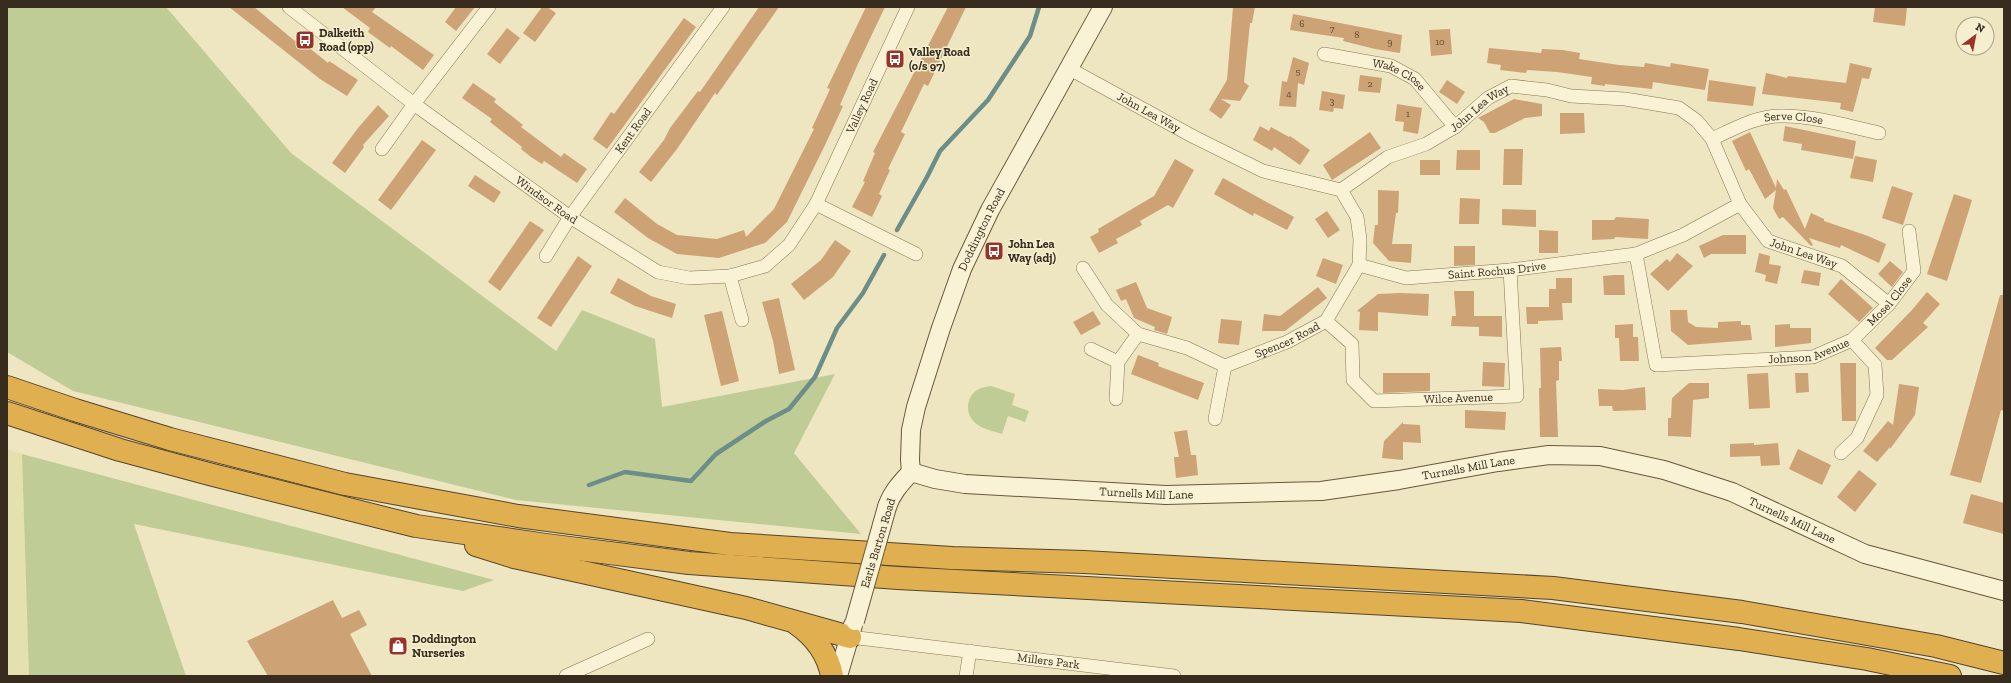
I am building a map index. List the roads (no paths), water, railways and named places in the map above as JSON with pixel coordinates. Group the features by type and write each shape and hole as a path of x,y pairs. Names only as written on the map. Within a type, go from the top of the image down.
{"highway":[{"path":"7,387 75,410 170,438 329,481 518,516 738,544 952,558 1084,562 1553,588 1742,612 2004,658"},
{"path":"7,413 120,450 208,474 416,526 514,558 746,608 791,620 852,629"},
{"path":"416,526 546,545 697,564 898,578 1521,611 1739,639 1867,659 1950,676"},
{"path":"791,620 812,636 824,653 832,676"},
{"path":"1936,646 2004,663"},
{"path":"1867,659 1927,676"}],"main road":[{"name":"Doddington Road","path":"912,472 910,460 911,430 916,407 954,291 990,210 1070,69 1103,7"},
{"name":"Turnells Mill Lane","path":"912,472 935,479 965,484 1181,494 1321,491 1399,480 1498,462 1549,455 1600,456 1664,470 1732,492 1865,554 2004,591"},
{"name":"Earls Barton Road","path":"838,676 887,507 891,496 898,485 912,472"}],"street":[{"name":"Windsor Road","path":"289,7 414,104 570,217 658,272 688,278 730,276 765,266 789,244 816,204"},
{"path":"382,149 414,104 489,7"},
{"name":"Kent Road","path":"546,256 570,217 723,7"},
{"name":"Valley Road","path":"816,204 908,7"},
{"name":"Wake Close","path":"1324,54 1391,66 1411,76 1427,92 1454,127"},
{"name":"John Lea Way","path":"1070,69 1194,137 1263,171 1341,190 1388,157 1426,144 1454,127 1488,98 1511,86 1547,90 1571,96 1625,100 1679,108 1697,121 1712,139 1740,204 1768,241 1842,266 1889,304"},
{"name":"Serve Close","path":"1712,139 1746,123 1770,116 1809,118 1879,133"},
{"name":"Spencer Road","path":"1225,366 1287,342 1326,322 1359,265 1360,238 1357,217 1341,190"},
{"path":"816,204 916,254"},
{"name":"Saint Rochus Drive","path":"1359,265 1406,278 1510,270 1636,254 1683,235 1740,204"},
{"name":"Mosel Close","path":"1852,340 1889,304 1914,271 1909,231"},
{"name":"Johnson Avenue","path":"1636,254 1656,366 1813,357 1852,340 1875,365 1877,395 1857,438 1841,453"},
{"path":"1083,268 1107,304 1138,334 1187,348 1225,366 1215,419"},
{"name":"Wilce Avenue","path":"1326,322 1352,344 1354,380 1374,401 1517,396 1510,270"},
{"path":"730,276 742,320"},
{"path":"1116,399 1118,362 1138,334"},
{"path":"1091,349 1118,362"},
{"name":"Millers Park","path":"852,629 970,651 1174,676"},
{"path":"566,676 648,639"},
{"path":"966,676 970,651"}],"waterway":[{"path":"897,230 940,151 988,100 1030,36 1039,7"},
{"path":"589,485 625,472 691,481 716,454 766,421 789,409 815,377 837,328 863,293 884,255"}],"place":[{"name":"Dalkeith Road (opp)","path":"305,40"},
{"name":"Valley Road (o/s 97)","path":"895,59"},
{"name":"John Lea Way (adj)","path":"994,251"},
{"name":"Doddington Nurseries","path":"398,646"}]}
